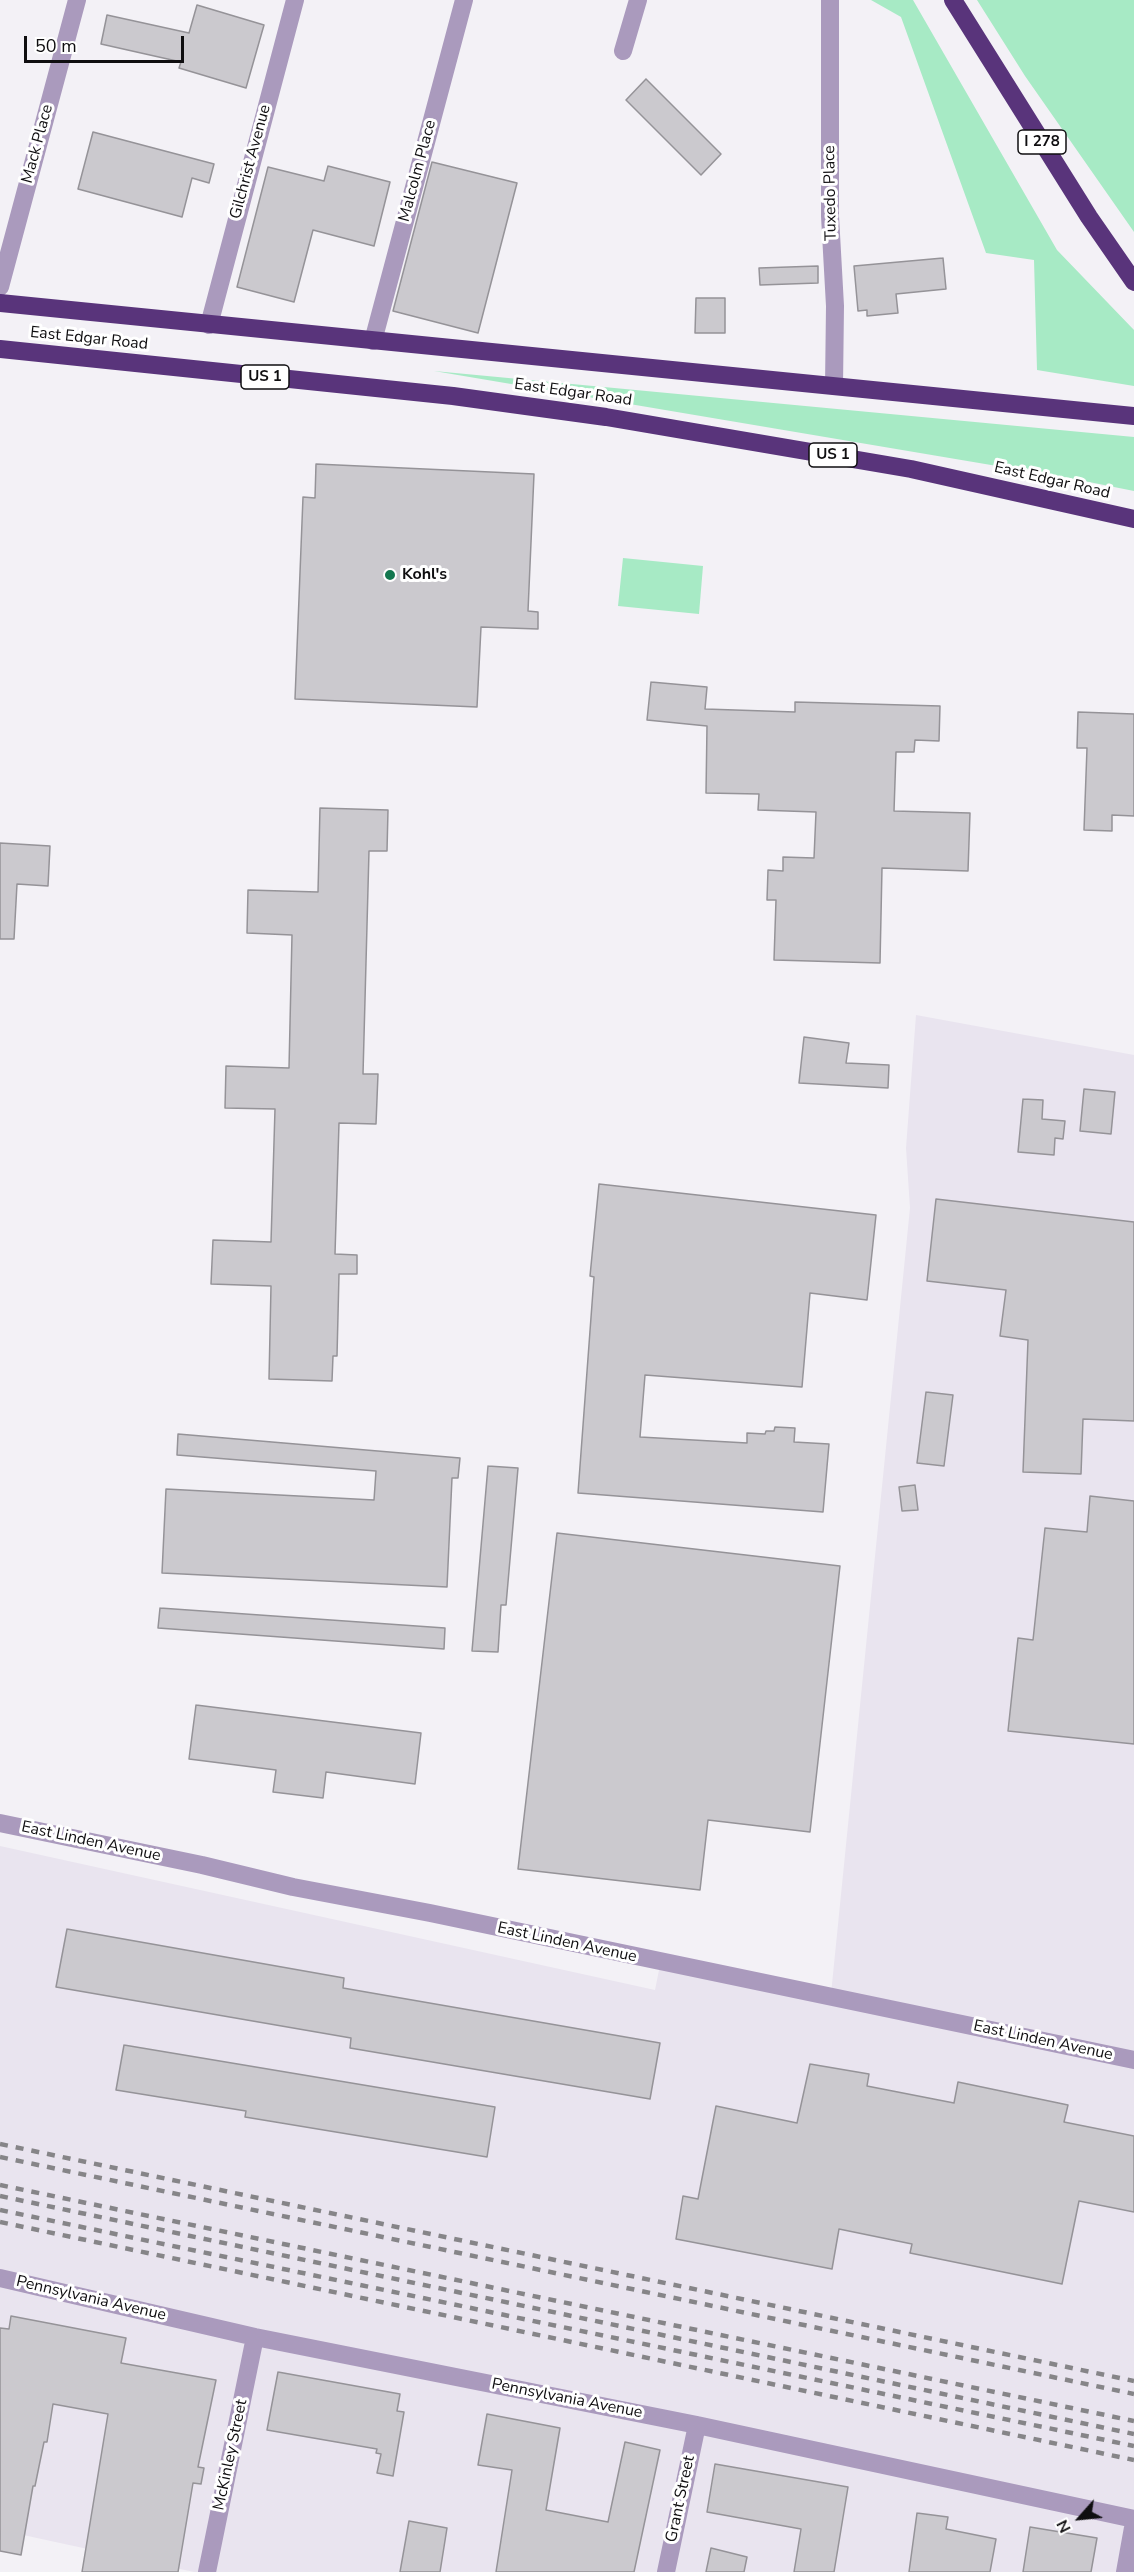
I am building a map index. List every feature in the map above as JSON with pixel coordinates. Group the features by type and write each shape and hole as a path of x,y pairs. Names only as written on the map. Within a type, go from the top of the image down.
{"highway":[{"name":"I 278","path":"953,0 1089,217 1134,282"},
{"name":"East Edgar Road","path":"0,303 1134,416"},
{"name":"East Edgar Road","path":"0,349 453,396 628,420 910,469 1134,519"}],"street":[{"name":"Mack Place","path":"0,287 77,0"},
{"name":"Gilchrist Avenue","path":"209,325 295,0"},
{"name":"Malcolm Place","path":"373,341 464,0"},
{"path":"623,51 638,0"},
{"name":"Tuxedo Place","path":"830,0 830,216 835,306 834,386"},
{"name":"East Linden Avenue","path":"0,1823 202,1865 293,1887 430,1913 1134,2060"},
{"name":"Pennsylvania Avenue","path":"0,2278 255,2337 697,2425 1134,2520"},
{"name":"McKinley Street","path":"207,2572 255,2337"},
{"name":"Grant Street","path":"666,2572 697,2425"},
{"path":"1125,2572 1134,2520"}],"shaded area":[{"path":"916,1015 1134,1055 1134,2572 194,2572 0,2530 0,1846 655,1990 661,1960 831,1994 910,1208 906,1148"}],"green space":[{"path":"871,0 913,0 1057,250 1134,330 1134,386 1037,370 1034,260 986,253 901,17"},
{"path":"977,0 1134,0 1134,232 1025,76"},
{"path":"434,371 1134,437 1134,491 1074,479"},
{"path":"623,558 703,566 699,614 618,606"}],"building":[{"path":"197,5 264,25 246,88 179,68 181,62 101,44 107,15 189,33"},
{"path":"646,79 721,154 701,175 626,100"},
{"path":"93,132 214,164 209,183 192,178 182,217 78,189"},
{"path":"432,162 517,183 478,333 393,311"},
{"path":"328,166 390,182 374,246 313,230 294,302 237,287 268,167 324,181"},
{"path":"943,258 946,289 896,294 898,313 867,316 867,310 858,311 854,266"},
{"path":"818,266 818,283 760,285 759,268"},
{"path":"696,298 725,298 725,333 695,333"},
{"path":"316,464 534,474 528,611 538,612 538,629 481,627 477,707 295,699 303,497 315,498"},
{"path":"651,682 707,687 705,709 795,712 795,702 940,706 939,741 915,740 914,752 896,752 894,811 970,813 968,871 882,868 880,963 774,960 776,900 767,900 768,870 783,871 783,857 814,858 816,812 758,810 759,794 706,793 707,726 647,720"},
{"path":"1078,712 1134,714 1134,816 1112,815 1112,831 1084,830 1087,748 1077,748"},
{"path":"320,808 388,810 387,851 369,851 363,1074 378,1074 376,1124 339,1123 335,1254 357,1255 357,1274 339,1274 337,1356 333,1356 332,1381 269,1379 271,1286 211,1284 213,1240 271,1242 275,1109 225,1108 226,1066 289,1068 292,935 247,933 248,890 318,892"},
{"path":"0,843 50,846 48,886 17,884 14,939 0,939"},
{"path":"804,1037 849,1043 846,1063 889,1065 888,1088 799,1083"},
{"path":"1084,1089 1115,1092 1111,1134 1080,1131"},
{"path":"1023,1099 1043,1100 1042,1119 1065,1121 1063,1139 1055,1138 1054,1155 1018,1152"},
{"path":"599,1184 876,1215 867,1300 810,1293 802,1387 645,1375 640,1437 747,1443 747,1433 765,1434 766,1431 774,1431 775,1427 795,1428 794,1442 829,1444 823,1512 578,1493 594,1277 590,1276"},
{"path":"936,1199 1134,1222 1134,1421 1083,1419 1081,1474 1023,1472 1028,1340 1000,1336 1006,1290 927,1281"},
{"path":"926,1392 953,1395 944,1466 917,1463"},
{"path":"178,1434 460,1458 458,1478 452,1478 447,1587 162,1573 166,1489 374,1500 376,1471 177,1455"},
{"path":"488,1466 518,1468 506,1605 501,1605 498,1652 472,1651"},
{"path":"915,1485 918,1510 902,1511 899,1487"},
{"path":"1090,1496 1134,1501 1134,1744 1008,1731 1018,1638 1033,1640 1045,1528 1087,1532"},
{"path":"557,1533 840,1566 810,1832 708,1820 700,1890 518,1869"},
{"path":"160,1608 445,1628 444,1649 158,1628"},
{"path":"196,1705 421,1733 415,1784 326,1772 323,1798 273,1792 276,1770 189,1759"},
{"path":"67,1929 344,1978 343,1988 660,2043 650,2099 350,2048 351,2038 56,1987"},
{"path":"124,2045 495,2107 487,2157 245,2117 246,2111 116,2090"},
{"path":"810,2064 869,2074 867,2086 954,2103 958,2082 1068,2105 1064,2122 1134,2136 1134,2212 1079,2201 1062,2284 910,2253 912,2244 839,2229 832,2269 676,2239 683,2196 698,2199 716,2106 797,2123"},
{"path":"11,2316 126,2338 121,2363 216,2380 198,2467 204,2468 201,2484 193,2483 178,2572 82,2572 108,2414 53,2404 47,2442 44,2442 35,2486 33,2486 21,2555 0,2551 0,2328 9,2329"},
{"path":"278,2372 400,2394 397,2411 404,2412 393,2476 377,2473 381,2454 376,2453 377,2449 267,2430"},
{"path":"487,2414 560,2428 546,2510 608,2522 625,2442 660,2450 634,2572 496,2572 512,2470 478,2465"},
{"path":"715,2464 848,2487 834,2572 794,2572 801,2529 707,2512"},
{"path":"917,2513 948,2517 946,2529 996,2539 990,2572 909,2572"},
{"path":"409,2521 447,2528 440,2572 400,2572"},
{"path":"1030,2527 1097,2538 1091,2572 1023,2572"},
{"path":"711,2548 747,2557 744,2572 706,2572"}],"railway":[{"path":"0,2144 1134,2381"},
{"path":"0,2157 1134,2394"},
{"path":"0,2185 1134,2421"},
{"path":"0,2196 1134,2434"},
{"path":"0,2210 1134,2446"},
{"path":"0,2222 1134,2460"}],"place":[{"name":"Kohl's","path":"390,575"}]}
